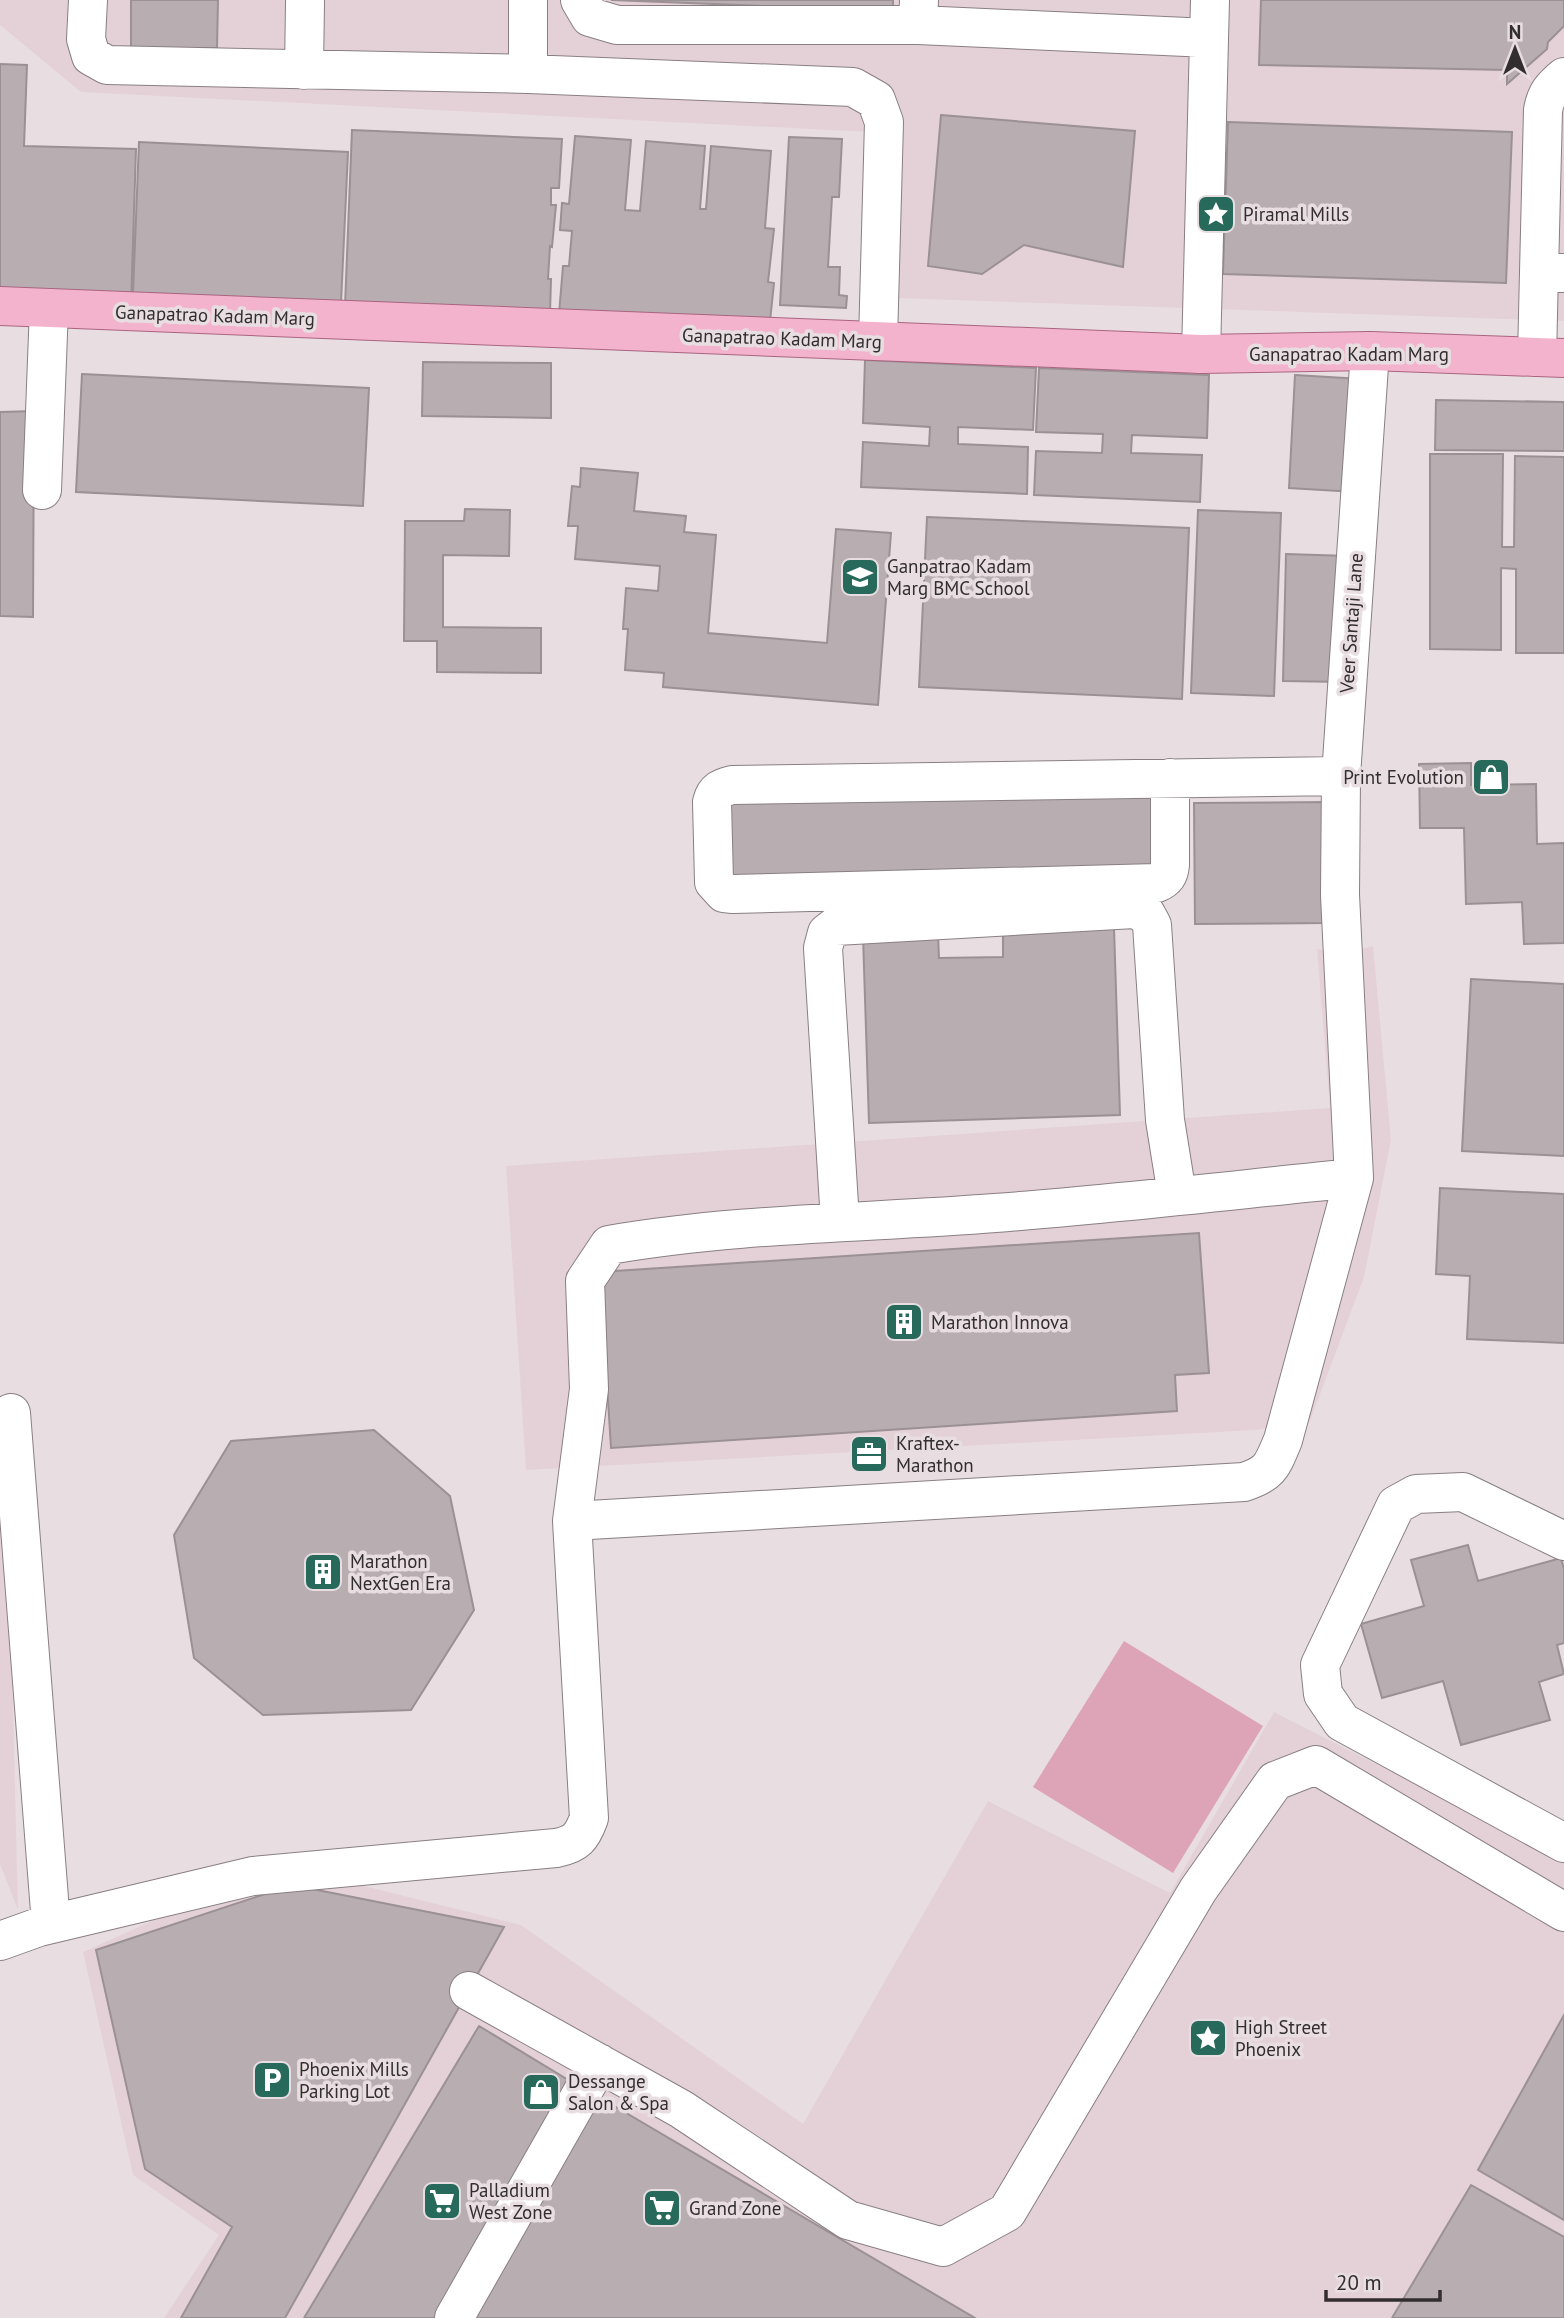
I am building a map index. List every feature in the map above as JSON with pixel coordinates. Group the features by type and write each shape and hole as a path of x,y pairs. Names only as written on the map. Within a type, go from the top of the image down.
{"main road":[{"name":"Ganapatrao Kadam Marg","path":"0,306 1201,354 1370,351 1550,358"}],"street":[{"path":"88,0 86,39 91,56 107,65 528,74 853,87 876,100 884,122 878,341"},
{"path":"528,0 528,74"},
{"path":"580,0 590,17 617,26 919,13 1209,38"},
{"path":"1201,354 1210,0"},
{"path":"304,70 305,2"},
{"path":"1550,358 1552,272 1543,110 1545,97 1552,86 1564,77"},
{"path":"42,490 49,309"},
{"name":"Veer Santaji Lane","path":"572,1521 1244,1482 1264,1475 1275,1460 1283,1440 1354,1178 1340,895 1341,776 1370,351"},
{"path":"1170,778 1169,874 1165,880 1157,883 733,894 724,893 714,882 712,802 714,794 720,788 732,785 1170,778 1341,776"},
{"path":"840,1221 823,948 827,933 836,926 1134,909 1146,914 1152,925 1166,1120 1177,1195"},
{"path":"0,1941 51,1924 253,1876 572,1845 582,1836 589,1818 572,1521 589,1389 585,1281 609,1245 673,1234 994,1213 1354,1178"},
{"path":"10,1413 51,1924"},
{"path":"1564,1541 1464,1492 1416,1493 1396,1505 1320,1665 1323,1694 1342,1722 1564,1843"},
{"path":"469,1991 681,2109 848,2220 943,2247 1007,2212 1199,1890 1275,1781 1316,1765 1564,1912"},
{"path":"454,2318 599,2063"}],"shaded area":[{"name":"Piramal Mills","path":"0,0 1564,0 1564,321 866,297 869,132 81,92 0,25"},
{"path":"1373,946 1391,1140 1364,1277 1310,1421 1256,1430 526,1470 506,1166 1330,1108 1317,949 1344,953"},
{"path":"0,1454 8,1497 18,1910 0,1864"},
{"path":"1124,1641 1263,1726 1173,1873 1033,1787"},
{"name":"High Street Phoenix","path":"1274,1712 1564,1860 1564,2318 164,2318 219,2235 133,2175 83,1952 181,1908 352,1883 521,1925 803,2124 988,1801 1170,1893"}],"building":[{"path":"131,0 218,0 217,48 131,48"},
{"path":"611,0 893,0 893,11"},
{"path":"1261,0 1564,0 1564,26 1548,42 1547,49 1507,84 1507,70 1259,65"},
{"path":"0,64 27,65 24,146 136,149 131,305 0,301"},
{"path":"941,115 1135,131 1123,267 1024,245 982,274 928,266"},
{"path":"1228,122 1512,132 1506,283 1223,274"},
{"path":"352,130 562,139 559,188 551,188 551,205 556,205 548,279 551,279 550,314 345,306"},
{"path":"575,136 631,140 625,210 640,211 646,141 705,146 700,209 706,209 711,146 771,151 765,228 774,229 768,282 774,283 769,331 559,314 563,266 569,266 572,231 560,230 562,203 569,204"},
{"path":"789,137 842,139 839,197 832,197 828,267 840,267 839,295 847,296 846,308 780,305"},
{"path":"139,142 348,152 341,303 133,293"},
{"path":"865,360 1036,368 1033,430 958,427 958,444 1028,447 1027,494 861,487 863,442 929,446 930,427 863,423"},
{"path":"423,362 551,363 551,418 422,416"},
{"path":"1039,368 1209,375 1207,438 1132,435 1131,453 1202,455 1200,502 1034,495 1036,451 1102,453 1103,434 1036,432"},
{"path":"82,374 369,388 363,506 76,492"},
{"path":"1295,375 1361,379 1355,492 1289,488"},
{"path":"1436,400 1564,402 1564,451 1435,450"},
{"path":"34,411 33,617 0,616 0,412"},
{"path":"1430,454 1503,454 1502,547 1514,547 1515,456 1564,457 1564,653 1516,653 1516,569 1501,568 1501,650 1430,649"},
{"name":"Ganpatrao Kadam Marg BMC School","path":"581,468 638,473 634,511 686,516 684,532 716,535 708,633 827,643 836,529 891,533 878,705 663,687 664,673 625,670 628,629 623,629 626,588 658,591 660,566 575,559 578,526 568,526 572,486 580,487"},
{"path":"465,509 510,510 509,556 443,555 443,627 541,628 541,673 437,672 437,641 404,641 405,521 464,521"},
{"path":"1198,510 1281,513 1274,696 1191,693"},
{"path":"927,517 1189,528 1182,699 919,687"},
{"path":"1286,554 1348,556 1345,682 1283,681"},
{"path":"1471,763 1471,785 1536,784 1537,844 1564,843 1564,943 1524,944 1522,902 1466,904 1464,828 1420,828 1419,764"},
{"path":"1153,789 1156,869 723,881 721,801"},
{"path":"1326,802 1327,923 1195,924 1194,803"},
{"path":"1114,928 1120,1115 869,1123 863,936 938,934 939,958 1003,957 1003,931"},
{"path":"1471,979 1564,984 1564,1156 1462,1151"},
{"path":"1440,1188 1564,1194 1564,1343 1467,1339 1470,1276 1436,1274"},
{"name":"Marathon Innova","path":"1199,1233 1209,1373 1175,1375 1177,1411 611,1448 600,1272"},
{"name":"Marathon NextGen Era","path":"374,1430 450,1496 474,1610 411,1710 263,1715 194,1658 174,1535 231,1441"},
{"path":"1468,1545 1478,1581 1561,1558 1564,1569 1564,1643 1557,1645 1564,1674 1539,1682 1550,1720 1461,1745 1443,1681 1382,1698 1361,1624 1424,1606 1411,1560"},
{"name":"Phoenix Mills Parking Lot","path":"292,1885 504,1927 285,2318 181,2318 232,2227 145,2169 96,1950"},
{"path":"1564,2015 1564,2220 1478,2170"},
{"name":"Palladium West Zone","path":"479,2026 575,2084 443,2318 304,2318"},
{"name":"Grand Zone","path":"599,2097 975,2318 474,2318"},
{"path":"1471,2185 1564,2237 1564,2318 1392,2318"}],"place":[{"name":"Piramal Mills","path":"1216,214"},
{"name":"Ganpatrao Kadam Marg BMC School","path":"860,577"},
{"name":"Print Evolution","path":"1491,777"},
{"name":"Marathon Innova","path":"904,1322"},
{"name":"Kraftex- Marathon","path":"869,1454"},
{"name":"Marathon NextGen Era","path":"323,1572"},
{"name":"High Street Phoenix","path":"1208,2038"},
{"name":"Phoenix Mills Parking Lot","path":"272,2080"},
{"name":"Dessange Salon & Spa","path":"541,2092"},
{"name":"Palladium West Zone","path":"442,2201"},
{"name":"Grand Zone","path":"662,2208"}]}
